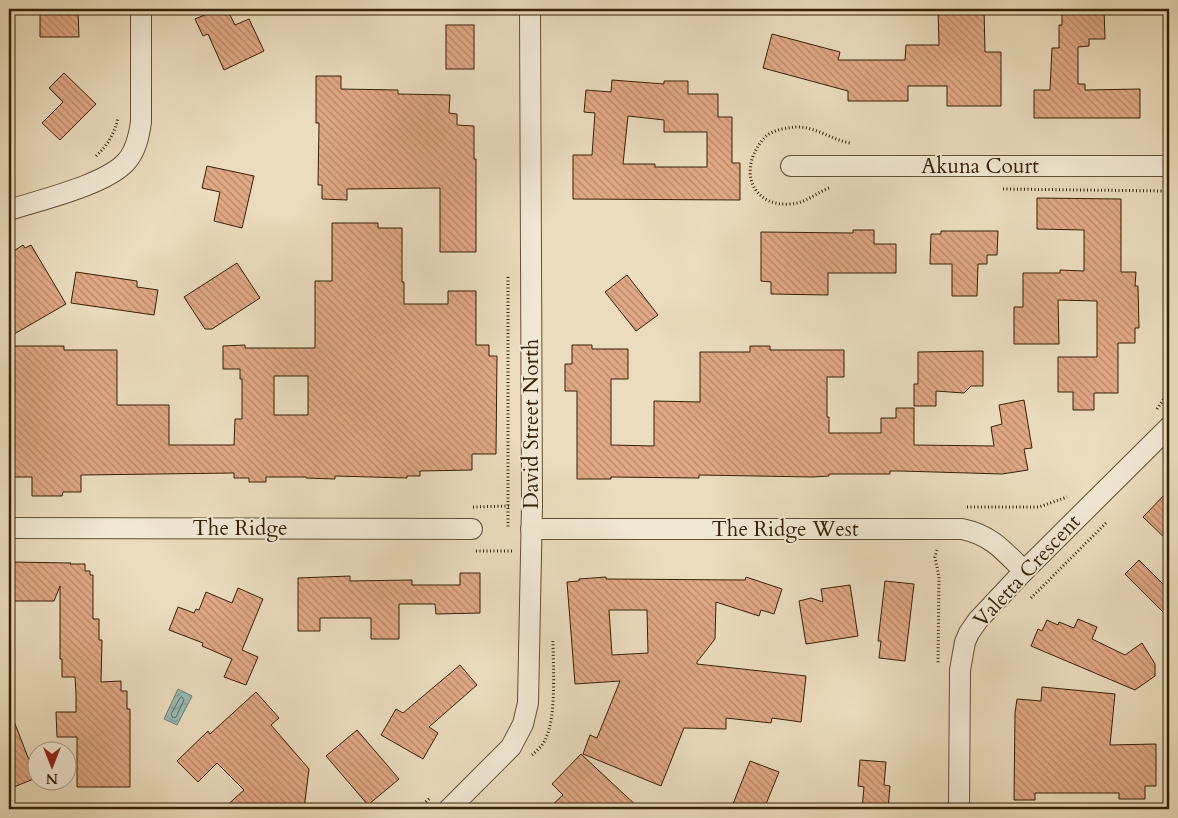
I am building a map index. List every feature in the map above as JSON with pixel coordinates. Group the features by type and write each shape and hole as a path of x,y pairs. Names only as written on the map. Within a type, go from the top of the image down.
{"street":[{"path":"9,210 95,182 116,171 128,160 138,139 141,122 141,9"},
{"name":"David Street North","path":"449,809 511,747 523,724 529,691 532,529 530,9"},
{"name":"Akuna Court","path":"791,166 1167,166"},
{"name":"Valetta Crescent","path":"959,809 960,670 962,654 969,633 978,620 1024,571 1169,427"},
{"name":"The Ridge","path":"9,528 472,529"},
{"name":"The Ridge West","path":"532,529 962,529 984,535 1024,571"}],"path":[{"path":"1154,412 1165,397 1166,9"},
{"path":"89,160 105,148 110,141 118,113"},
{"path":"508,269 508,533"},
{"path":"1165,397 1169,402"},
{"path":"964,507 1039,506 1059,500 1072,493"},
{"path":"1029,600 1111,518"},
{"path":"508,542 508,551"},
{"path":"418,809 431,796"}],"water":[{"path":"178,689 192,696 177,725 164,719"}],"building":[{"path":"40,9 78,9 79,37 40,37"},
{"path":"219,9 227,9 235,25 249,19 264,51 224,70 208,34 203,36 195,19"},
{"path":"938,9 984,9 985,52 1001,52 1001,106 947,106 947,86 908,86 908,101 848,101 848,91 763,68 772,34 840,52 838,60 905,60 906,45 939,45"},
{"path":"1062,9 1104,9 1105,39 1089,39 1089,46 1078,47 1078,84 1085,84 1085,90 1140,89 1140,118 1034,118 1034,90 1050,90 1052,48 1059,48 1059,25 1062,25"},
{"path":"446,25 474,25 474,69 446,69"},
{"path":"64,73 96,104 60,140 42,123 63,102 49,88"},
{"path":"316,76 341,76 341,89 398,90 398,94 450,95 449,113 457,114 457,125 474,126 476,252 440,252 440,188 347,189 347,200 322,199 322,185 318,185 319,123 316,123"},
{"path":"612,80 664,84 664,81 688,81 688,94 718,94 718,117 732,117 732,163 740,163 740,200 573,199 573,155 592,155 595,113 584,112 586,90 611,92","holes":["628,116 664,120 664,132 707,132 707,167 655,167 655,164 623,164"]},
{"path":"207,166 254,176 242,228 214,221 220,192 202,188"},
{"path":"1037,198 1121,199 1121,272 1136,272 1135,286 1138,286 1139,328 1135,328 1135,343 1118,343 1118,393 1094,393 1094,410 1073,410 1073,392 1058,392 1058,357 1097,357 1097,301 1058,300 1059,344 1014,344 1014,307 1023,307 1023,273 1060,273 1060,270 1084,271 1084,230 1037,229"},
{"path":"332,223 378,223 378,228 402,228 404,304 448,304 448,291 476,291 476,345 489,345 489,356 497,356 496,454 472,454 472,470 420,471 420,476 407,476 407,478 335,476 335,479 266,477 266,482 249,482 249,478 234,478 234,473 81,475 81,492 63,492 62,496 32,496 32,477 9,477 9,346 64,346 64,350 117,350 117,405 169,405 169,445 234,445 235,419 242,419 242,379 240,379 240,369 223,369 223,346 245,345 245,348 315,348 315,281 332,281","holes":["274,376 308,376 308,415 274,415"]},
{"path":"853,230 874,230 874,244 896,244 896,273 828,273 828,295 771,294 771,282 761,281 761,232 853,233"},
{"path":"941,231 998,231 997,255 987,255 987,264 978,264 977,296 952,296 952,264 930,264 931,234 941,234"},
{"path":"23,245 25,248 31,245 66,304 9,337 9,254"},
{"path":"237,263 260,298 212,329 205,329 184,297"},
{"path":"76,272 137,281 137,287 158,290 154,315 71,303"},
{"path":"627,275 658,315 636,331 605,292"},
{"path":"572,345 592,345 592,349 628,349 628,379 611,379 611,445 654,446 654,401 700,402 700,352 750,352 750,346 770,346 770,350 844,350 844,377 827,377 829,433 881,433 881,418 896,418 896,408 914,408 914,445 994,446 991,427 1002,424 999,405 1024,400 1032,448 1024,449 1028,470 1002,474 890,471 890,474 829,474 829,476 813,477 699,475 699,478 611,477 611,479 577,479 577,391 565,391 565,364 572,364"},
{"path":"983,351 983,386 971,386 964,393 936,391 936,406 914,406 914,384 918,384 918,352"},
{"path":"1169,490 1169,542 1143,517"},
{"path":"1139,560 1169,590 1169,618 1125,574"},
{"path":"10,562 85,564 85,571 90,571 90,575 93,575 93,619 99,619 99,640 102,640 101,682 121,681 121,691 127,691 127,709 130,709 130,787 78,787 77,737 57,737 56,712 76,712 75,677 62,677 62,659 60,659 60,586 54,601 9,601"},
{"path":"460,573 480,573 480,613 436,614 435,604 399,604 399,639 371,639 371,618 320,618 320,631 298,631 298,578 350,576 350,581 412,580 412,585 460,585"},
{"path":"606,577 606,579 745,580 746,577 782,589 774,614 761,610 759,616 716,602 715,639 697,664 806,676 801,722 772,718 771,723 726,718 726,729 684,728 661,786 583,754 590,735 597,738 620,681 575,684 567,582 579,581 579,579","holes":["609,610 647,610 648,653 612,655"]},
{"path":"885,581 914,584 905,661 879,658 881,641 878,641"},
{"path":"850,585 858,636 806,644 799,601 811,598 823,602 821,589"},
{"path":"238,588 263,599 242,650 258,657 246,685 224,677 232,659 202,646 203,643 169,630 178,607 194,613 196,609 199,610 206,592 232,603"},
{"path":"1078,619 1097,627 1092,639 1125,655 1142,643 1155,664 1155,676 1135,690 1031,646 1038,629 1042,631 1047,620 1058,625 1059,622 1074,628"},
{"path":"460,665 477,685 429,727 438,733 423,759 381,735 396,709 403,713"},
{"path":"1042,687 1115,694 1110,745 1156,744 1156,786 1145,786 1145,799 1119,799 1119,793 1035,793 1035,800 1014,800 1015,713 1017,699 1041,701"},
{"path":"256,692 279,718 271,725 309,769 304,809 223,809 244,790 217,763 198,782 177,761 208,731 210,734"},
{"path":"9,712 28,757 28,781 9,789"},
{"path":"357,730 399,779 368,805 326,756"},
{"path":"581,754 640,809 548,809 563,795 552,784"},
{"path":"860,760 886,762 884,785 890,786 888,809 862,809 864,787 858,786"},
{"path":"750,761 779,772 764,809 731,809"}]}
